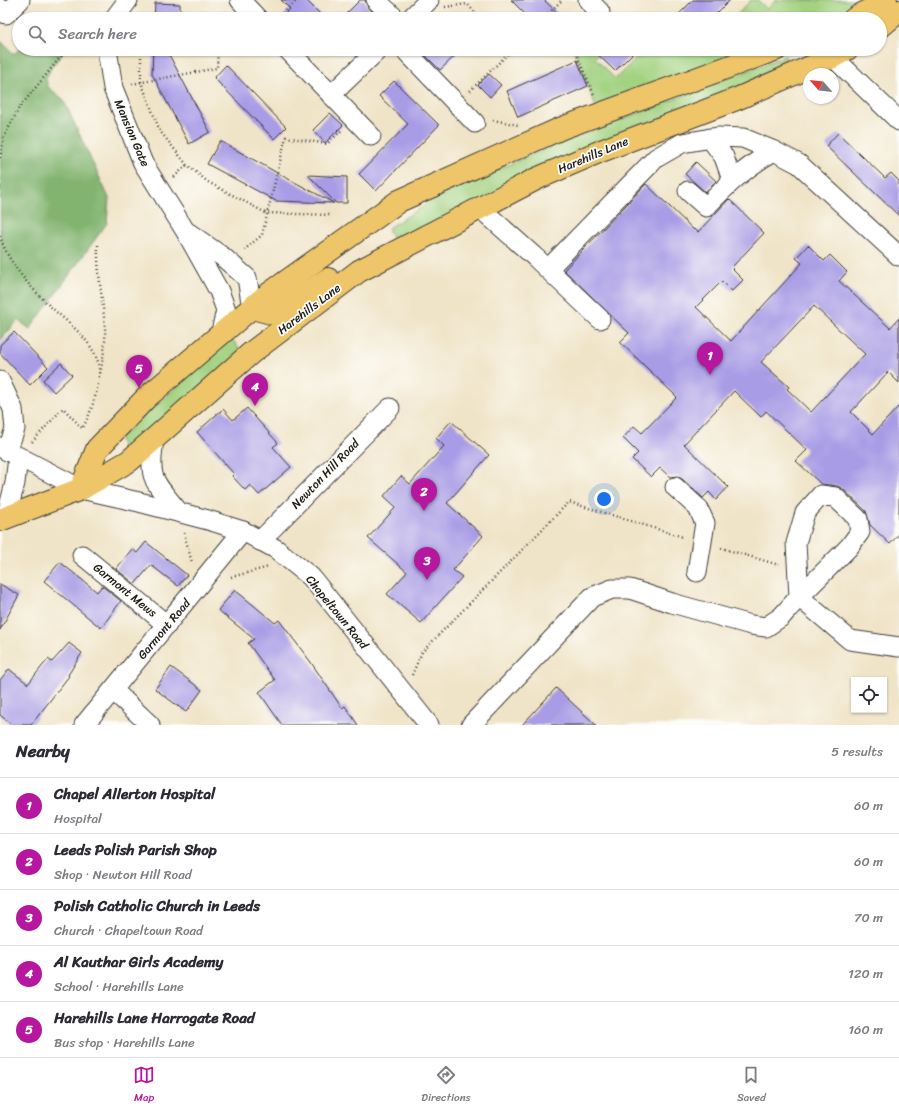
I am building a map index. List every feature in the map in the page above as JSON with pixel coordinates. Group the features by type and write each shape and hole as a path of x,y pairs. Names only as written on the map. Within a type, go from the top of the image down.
{"main road":[{"path":"866,12 886,0"},
{"path":"887,21 899,11"},
{"path":"81,490 97,449 146,398 252,308 399,201 562,128 758,56"},
{"name":"Harehills Lane","path":"3,519 81,490 129,461 251,353 359,271 481,209 536,179 601,151 739,98 828,56"},
{"path":"252,308 271,313 290,304 339,272 359,271"},
{"path":"251,353 252,308"}],"street":[{"path":"0,8 6,14 20,0"},
{"path":"119,12 128,0"},
{"path":"240,0 251,12"},
{"path":"376,0 389,12"},
{"name":"Mansion Gate","path":"108,56 113,88 144,163 220,291 226,310 220,336"},
{"path":"294,56 371,136"},
{"path":"331,95 372,56"},
{"path":"411,56 466,114"},
{"path":"840,56 899,121"},
{"path":"548,270 656,158 682,143 718,137 743,138 774,151 799,164 899,256"},
{"path":"710,138 724,157 732,180"},
{"path":"688,192 706,207 732,180 754,162 774,151"},
{"path":"481,209 600,319"},
{"name":"Mansion Gate","path":"186,232 229,262 247,278"},
{"path":"252,308 247,278 272,283 295,276"},
{"path":"220,291 252,308"},
{"path":"0,381 13,409 15,429 8,452 15,483 3,519"},
{"name":"Newton Hill Road","path":"260,541 390,408"},
{"path":"154,439 150,463 152,474 156,484 178,511"},
{"name":"Chapeltown Road","path":"8,452 81,490 178,511 243,531 276,549 311,577 429,725"},
{"path":"675,487 698,508 705,522 696,572"},
{"path":"471,725 592,596 612,590 630,589 672,603 751,625 766,626 781,617 799,597 849,547 860,532 858,519 835,497 821,496 805,513 796,543 799,597 850,640 899,648"},
{"name":"Garmont Road","path":"84,725 168,625 243,531"},
{"name":"Garmont Mews","path":"82,555 168,625"},
{"path":"113,690 150,725"}],"path":[{"path":"284,12 297,0"},
{"path":"550,12 562,0"},
{"path":"419,10 467,4 475,12"},
{"path":"0,158 4,137 19,108 61,56"},
{"path":"141,56 141,82 160,131 187,165 208,182 266,213 332,215"},
{"path":"113,88 217,68 218,56"},
{"path":"507,56 466,114 519,125"},
{"path":"577,56 595,98"},
{"path":"229,262 262,235 266,213 286,137 327,144 354,118"},
{"path":"0,236 3,248 31,288 73,326 90,346 98,362 99,378"},
{"path":"82,429 88,419 104,356 105,328 100,288 98,245"},
{"path":"8,452 63,408 82,429 107,439"},
{"path":"404,695 422,652 569,502 773,564"}],"green space":[{"path":"751,0 758,0 767,9 776,0 886,0 866,12 740,12"},
{"path":"1,41 12,52 12,56 61,56 52,66 46,79 48,87 63,99 109,198 107,223 30,329 18,320 0,341"},
{"path":"577,56 597,56 595,58 615,79 639,56 761,56 599,115"},
{"path":"785,56 789,64 394,243 388,228 447,192 528,156"},
{"path":"229,340 233,340 239,349 237,354 125,453 119,438"}],"building":[{"path":"281,0 306,0 318,12 287,12 290,9"},
{"path":"360,0 365,0 368,8 373,12 348,12"},
{"path":"511,0 544,0 557,12 523,12"},
{"path":"693,0 730,0 718,12 681,12"},
{"path":"155,3 180,4 180,12 154,12"},
{"path":"153,56 170,56 210,132 189,144 152,74"},
{"path":"426,56 455,56 440,70"},
{"path":"599,56 630,56 615,71"},
{"path":"577,60 588,86 518,117 507,91"},
{"path":"226,65 286,127 274,139 214,78"},
{"path":"489,74 501,85 490,97 478,85"},
{"path":"394,81 439,125 376,191 359,174 408,124 379,96"},
{"path":"330,113 343,125 325,143 313,130"},
{"path":"838,133 885,178 891,173 899,181 899,216 826,146"},
{"path":"220,141 334,203 276,201 207,164"},
{"path":"696,162 716,181 705,192 685,174"},
{"path":"308,175 347,177 347,203 336,203"},
{"path":"646,184 694,230 695,229 698,232 729,199 764,233 733,266 734,267 732,269 743,280 732,291 722,281 696,307 731,341 802,263 796,258 808,245 824,261 830,255 847,272 839,281 890,328 899,318 899,383 888,372 851,412 873,434 899,406 899,534 890,544 870,525 866,511 843,489 837,486 821,484 796,461 807,450 766,411 761,417 734,391 684,444 728,487 716,500 709,492 703,498 682,479 677,476 670,477 660,468 651,477 632,459 638,453 623,438 634,426 642,433 677,397 620,342 629,333 564,270","holes":["814,306 865,354 811,412 787,389 789,387 761,362"]},
{"path":"14,332 48,367 30,385 0,353 0,345"},
{"path":"61,363 72,375 54,392 43,380"},
{"path":"247,408 278,443 273,447 291,467 259,495 250,485 245,490 232,476 234,474 197,432 223,409 233,420"},
{"path":"451,421 489,455 447,503 483,536 453,570 462,577 421,623 387,594 407,572 368,538 396,507 384,496 401,476 410,484 444,446 436,438"},
{"path":"146,542 187,575 178,586 151,565 135,584 116,569 132,549 137,553"},
{"path":"60,562 97,592 102,586 121,601 101,628 44,581"},
{"path":"0,584 19,595 0,630"},
{"path":"235,590 275,623 279,620 310,661 342,708 345,706 358,725 282,725 259,692 275,680 248,643 254,639 218,610"},
{"path":"69,643 82,653 68,675 69,676 31,725 12,725 0,715 0,680 9,669 28,684 48,659 52,662"},
{"path":"171,667 202,690 186,712 155,689"},
{"path":"556,688 596,725 522,725"}],"place":[{"name":"Chapel Allerton Hospital","path":"710,375"},
{"name":"Harehills Lane Harrogate Road","path":"139,388"},
{"name":"Al Kauthar Girls Academy","path":"255,406"},
{"name":"Leeds Polish Parish Shop","path":"424,511"},
{"name":"Polish Catholic Church in Leeds","path":"427,580"}]}
